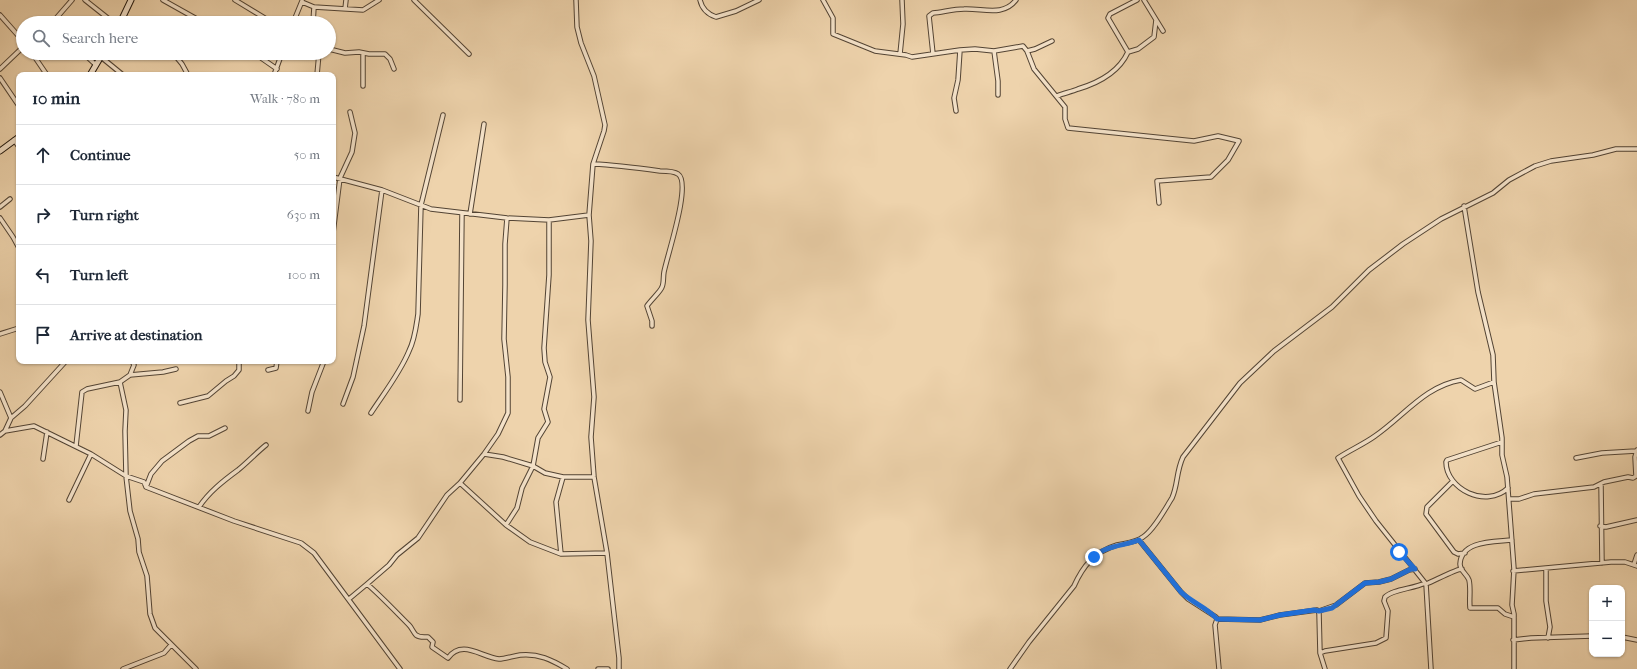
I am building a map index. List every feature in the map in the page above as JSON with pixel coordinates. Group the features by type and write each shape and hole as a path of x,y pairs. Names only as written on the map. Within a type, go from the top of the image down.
{"street":[{"path":"60,16 72,0"},
{"path":"87,0 106,16"},
{"path":"123,16 131,0"},
{"path":"163,0 192,16"},
{"path":"235,0 261,16"},
{"path":"345,9 346,0"},
{"path":"296,16 302,1 314,7 363,10 379,0"},
{"path":"414,0 469,54"},
{"path":"576,0 577,27 580,43 594,76 604,118 604,131 593,164 589,215 591,241 588,320 594,397 591,437 594,477 607,553 619,669"},
{"path":"700,0 708,13 716,17 736,11 759,0"},
{"path":"823,0 833,18 833,34 875,51 918,57 960,50 975,49 994,51 1023,46 1027,51 1034,69 1065,107 1065,119 1068,128 1194,141 1218,136 1239,140 1228,160 1211,178 1157,181 1159,203"},
{"path":"900,54 903,24 902,0"},
{"path":"933,54 929,16 933,13 964,9 1003,11 1011,6 1016,0"},
{"path":"1128,52 1108,18 1110,14 1137,0"},
{"path":"1144,0 1163,32"},
{"path":"313,16 314,7"},
{"path":"0,15 16,33"},
{"path":"1057,96 1097,82 1111,74 1124,60 1128,52 1138,49 1154,37 1156,20"},
{"path":"1027,51 1052,41"},
{"path":"956,111 954,98 958,80 960,50"},
{"path":"336,51 385,54 390,59 394,68"},
{"path":"994,51 998,81 998,96"},
{"path":"363,53 363,86"},
{"path":"0,69 16,54"},
{"path":"37,60 45,72"},
{"path":"91,60 96,65"},
{"path":"92,72 99,60"},
{"path":"107,60 120,72"},
{"path":"179,60 186,72"},
{"path":"265,60 277,68"},
{"path":"275,72 280,60"},
{"path":"317,72 318,60"},
{"path":"0,78 16,102"},
{"path":"336,209 340,178 352,152 355,133 350,112"},
{"path":"371,413 409,352 416,332 418,314 421,205 443,115"},
{"path":"470,214 484,124"},
{"path":"0,151 14,140 16,143"},
{"path":"1010,669 1029,642 1074,586 1079,575 1094,557 1102,550 1139,540 1146,536 1175,492 1179,465 1183,457 1240,383 1274,351 1332,306 1369,270 1441,218 1493,193 1523,172 1551,161 1593,155 1616,149 1637,149"},
{"path":"593,164 626,166 669,172 678,174 683,182 681,205 664,272 662,289 654,295 647,306 652,321 652,326"},
{"path":"336,177 382,190 432,209 462,214 549,220 589,215"},
{"path":"343,404 353,377 364,326 382,190"},
{"path":"0,207 10,199"},
{"path":"1464,206 1478,292 1492,356 1502,442 1502,455 1507,477 1512,540 1514,669"},
{"path":"460,400 462,214"},
{"path":"0,218 16,241"},
{"path":"349,599 418,538 447,495 460,483 484,454 498,434 508,413 508,377 504,339 505,244 507,218"},
{"path":"506,525 517,508 522,488 533,466 538,438 548,422 544,409 550,377 545,362 544,348 549,275 549,220"},
{"path":"0,334 16,329"},
{"path":"0,435 5,431 11,418 63,364"},
{"path":"130,375 134,364"},
{"path":"180,403 208,396 234,376 239,370 239,364"},
{"path":"268,370 276,368 277,364"},
{"path":"308,411 312,392 323,364"},
{"path":"76,446 82,392 87,389 120,382 130,375 163,372 176,369"},
{"path":"1431,669 1425,584 1415,569 1376,521 1359,496 1338,458 1376,435 1424,395 1438,386 1460,380 1475,390 1494,382"},
{"path":"120,382 126,410 126,476 130,514 138,539 139,552 147,576 150,614 155,628 196,669"},
{"path":"0,392 11,418"},
{"path":"5,431 34,426 91,454 126,476 144,482 146,487 234,521 301,543 314,553 400,669"},
{"path":"146,487 151,474 162,461 188,441 198,436 209,436 225,428"},
{"path":"43,459 47,432"},
{"path":"1502,442 1447,460 1446,468 1453,481 1465,491 1480,498 1492,498 1499,496 1508,488"},
{"path":"199,507 205,498 222,482 266,445"},
{"path":"1509,500 1519,499 1534,494 1594,487 1636,476 1636,450 1602,453 1576,458"},
{"path":"69,500 91,454"},
{"path":"484,454 503,457 533,466 545,473 563,477 594,477"},
{"path":"561,554 556,502 563,477"},
{"path":"1453,481 1426,510 1429,518 1454,552 1458,554 1465,553"},
{"path":"460,483 506,525 530,542 561,554 607,553"},
{"path":"1601,484 1600,526 1602,563"},
{"path":"1600,526 1613,526 1623,522 1637,520"},
{"path":"1139,540 1181,592 1188,599 1208,611 1217,619 1260,620 1280,615 1314,610 1319,611 1336,605 1365,583 1391,579 1411,569 1415,569"},
{"path":"1512,540 1473,545 1465,553 1460,563 1469,580 1470,608 1498,608 1505,614 1514,617"},
{"path":"1513,571 1602,563 1625,562 1636,565 1637,555"},
{"path":"1320,653 1325,650 1376,642 1386,638 1388,611 1384,601 1385,597 1393,592 1417,587 1445,577 1458,569 1462,569"},
{"path":"1546,569 1546,601 1550,627 1548,638"},
{"path":"367,584 373,588 416,634 422,638 428,637 433,642 432,648 448,658 452,653 459,649 468,649 490,657 501,659 508,656 538,656 549,659 567,669"},
{"path":"1319,611 1320,653 1325,669"},
{"path":"1217,619 1215,625 1219,669"},
{"path":"1513,640 1589,636"},
{"path":"1625,638 1637,640"},
{"path":"123,669 164,653 171,645"},
{"path":"598,669 608,669"}],"route":[{"path":"1094,557 1102,550 1139,540 1181,592 1188,599 1208,611 1217,619 1260,620 1280,615 1314,610 1319,611 1332,608 1359,586 1365,583 1391,579 1408,570 1415,569 1399,552"}]}
